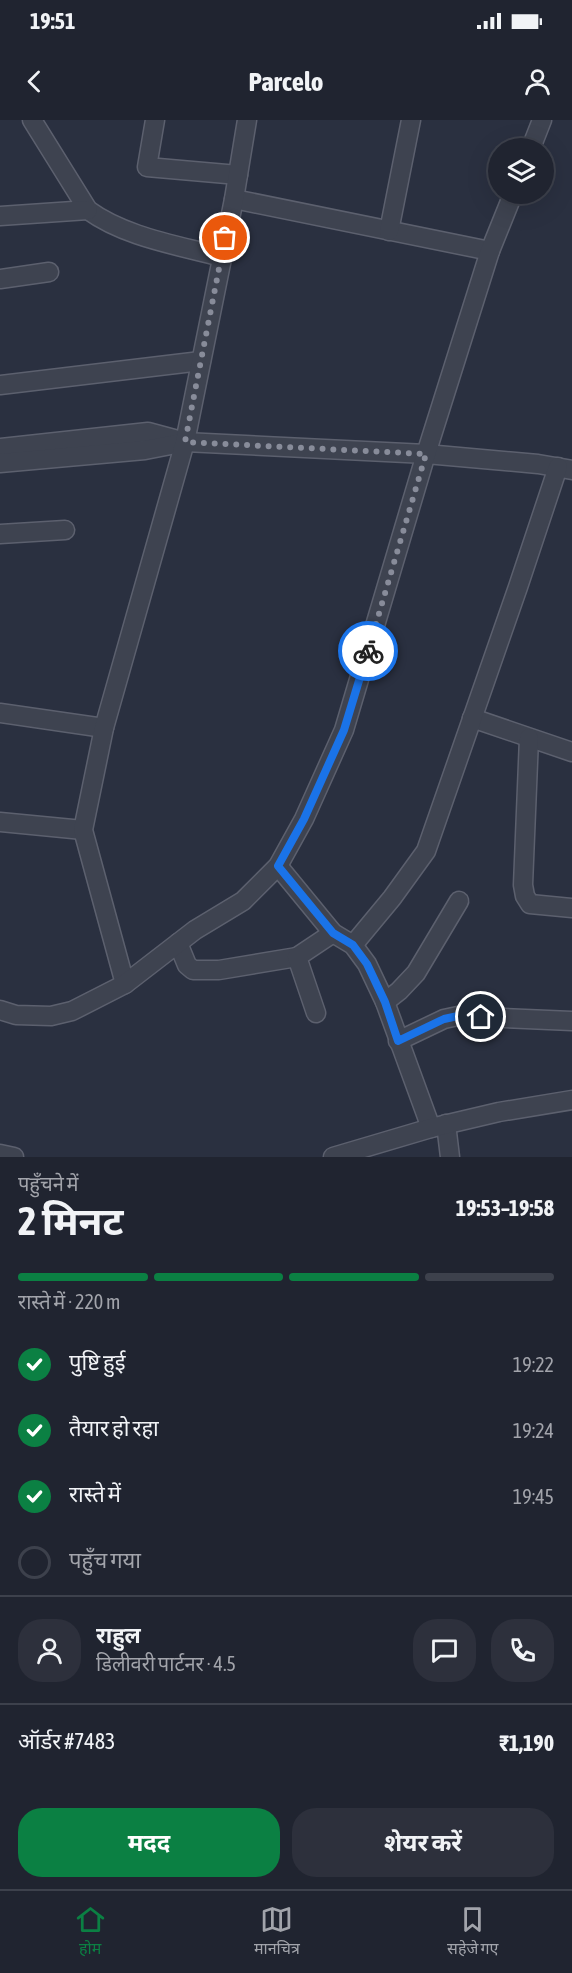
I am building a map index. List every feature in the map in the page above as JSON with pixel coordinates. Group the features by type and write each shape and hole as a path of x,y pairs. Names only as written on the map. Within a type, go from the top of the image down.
{"street":[{"path":"32,120 88,210 96,217 138,234 221,257"},
{"path":"155,120 147,167 238,175"},
{"path":"125,984 83,830 104,728 185,442 234,199 247,120"},
{"path":"389,231 411,120"},
{"path":"535,138 542,120"},
{"path":"234,199 490,251"},
{"path":"0,1010 16,1015 51,1016 72,1011 125,984 195,930 243,901 278,866 304,819 344,730 426,454 490,251 509,204"},
{"path":"0,216 88,210"},
{"path":"0,279 49,272"},
{"path":"0,385 201,361"},
{"path":"0,448 148,432 185,442 426,454 565,468 472,718 426,851 392,898 353,945"},
{"path":"0,463 145,450 185,442"},
{"path":"0,534 65,530"},
{"path":"0,712 104,728"},
{"path":"472,718 572,752"},
{"path":"530,738 523,885 525,896 530,904 537,906 572,908"},
{"path":"0,822 83,830"},
{"path":"278,866 333,933 353,945 367,964 385,1002 398,1041 450,1157"},
{"path":"385,1002 416,973 459,901"},
{"path":"178,943 188,965 193,970 219,970 297,957 333,933"},
{"path":"297,957 316,1012"},
{"path":"398,1041 444,1019 458,1016 572,1021"},
{"path":"333,1157 438,1126 499,1112 572,1100"},
{"path":"0,1154 14,1157"}],"way so far":[{"path":"225,238 185,442 426,454 368,651"}],"route":[{"path":"368,651 344,730 304,819 278,866 333,933 353,945 367,964 385,1002 398,1041 444,1019 458,1016 481,1017"}]}
